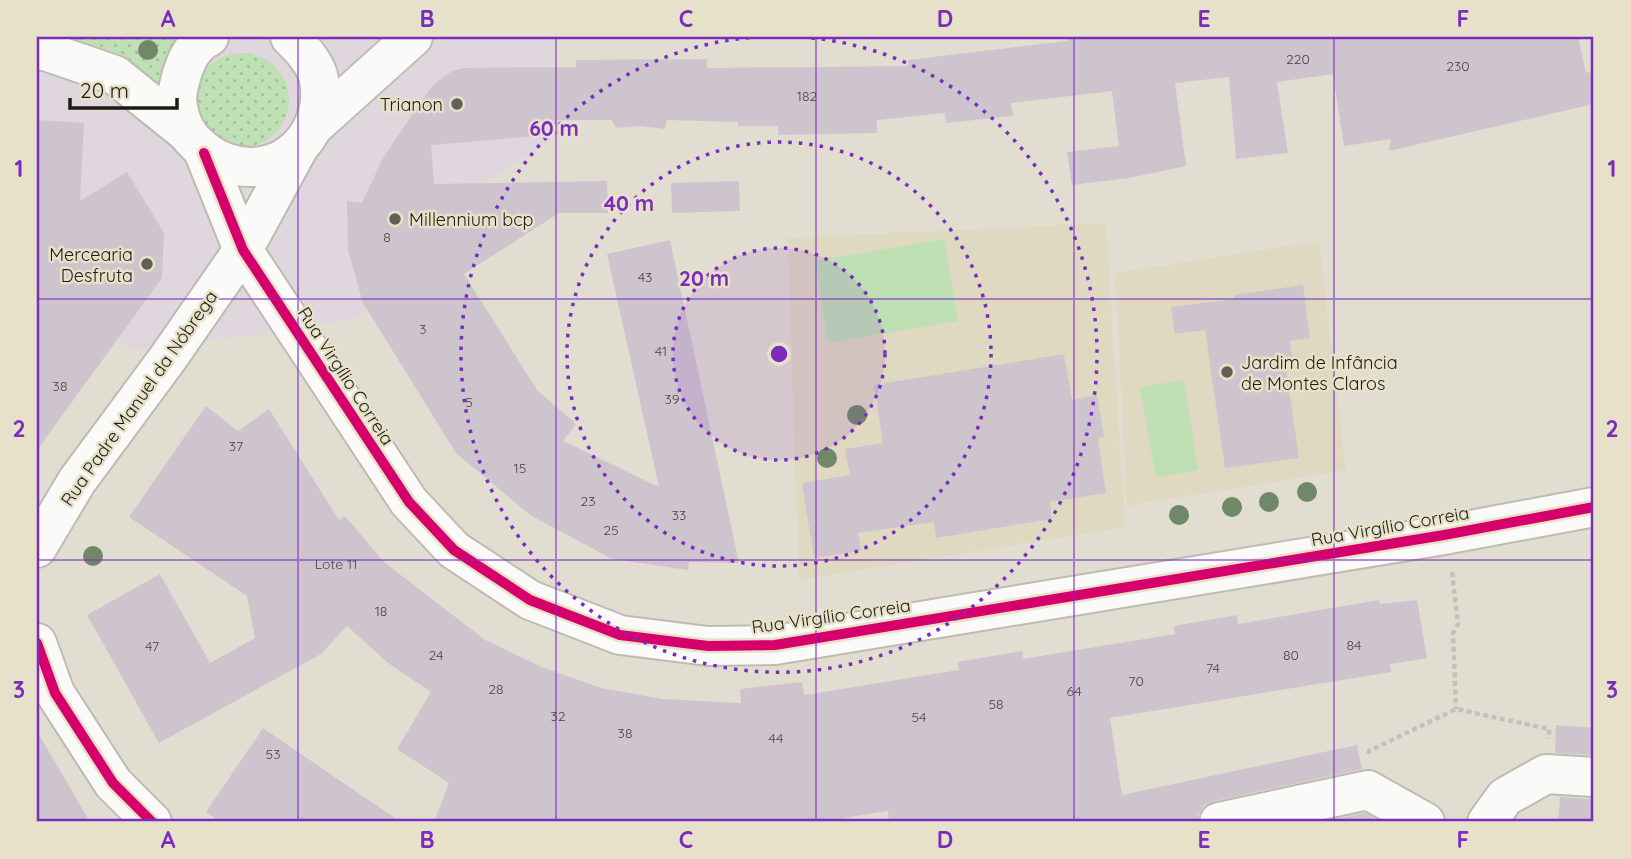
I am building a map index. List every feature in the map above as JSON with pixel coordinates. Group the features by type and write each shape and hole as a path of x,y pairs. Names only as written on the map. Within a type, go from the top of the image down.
{"street":[{"name":"Rua Virgílio Correia","path":"209,37 202,40 182,66 176,99 243,250 408,502 454,550 530,600 620,635 708,646 775,645 1444,535 1594,507"},
{"path":"290,37 307,54 318,76 320,102 306,137"},
{"path":"37,51 45,51 115,75 195,142 227,164 253,168 277,162 412,37"},
{"name":"Rua Padre Manuel da Nóbrega","path":"37,548 77,481 168,358 243,250 306,137"},
{"path":"37,643 55,693 113,783 152,822"},
{"path":"1487,822 1505,797 1546,774 1594,777"},
{"path":"1219,822 1368,790 1425,822"}],"path":[{"path":"1456,592 1458,624 1453,633 1456,709"},
{"path":"1371,764 1368,751 1456,709 1549,729 1549,741"}],"shaded area":[{"path":"37,37 554,37 555,138 445,209 467,257 350,321 134,351 44,289 37,299"},
{"path":"1106,223 1125,527 799,580 788,238"},
{"name":"Jardim de Infância de Montes Claros","path":"1319,241 1346,470 1127,506 1115,273"}],"green space":[{"path":"64,37 193,37 175,53 159,86 107,50"},
{"path":"242,53 260,57 275,67 285,82 289,100 285,118 275,133 260,143 242,147 224,143 209,133 199,118 195,100 199,82 209,67 224,57"},
{"path":"944,239 958,321 828,343 815,261"},
{"path":"1184,380 1198,470 1156,478 1140,387"}],"building":[{"path":"1066,37 1578,37 1586,73 1594,71 1594,104 1389,151 1391,139 1344,146 1333,74 1277,82 1288,153 1236,159 1229,77 1175,83 1186,166 1129,178 1072,185 1067,152 1119,146 1112,91 1011,103 1013,116 946,123 945,113 877,120 877,133 778,135 778,126 738,126 738,122 667,120 665,129 640,126 616,128 612,120 557,120 558,134 431,145 434,184 607,181 608,213 559,213 464,274 537,390 576,424 563,441 659,487 607,254 670,240 739,563 689,562 688,570 612,559 530,515 456,453 363,303 348,250 347,201 362,203 383,158 422,100 435,83 452,71 465,68 576,67 576,60 707,59 707,68 908,66 908,60 1067,41"},
{"path":"37,120 84,123 80,201 127,172 164,233 162,278 37,450"},
{"path":"739,181 740,211 672,213 671,183"},
{"path":"1303,285 1310,338 1290,341 1293,361 1285,362 1299,458 1225,468 1205,330 1175,334 1171,307 1235,299 1235,295"},
{"path":"1064,354 1072,400 1097,395 1104,437 1098,439 1106,493 1050,502 1052,519 936,538 934,522 858,533 861,551 814,558 802,483 850,475 845,449 883,443 874,385"},
{"path":"206,406 238,431 269,409 339,520 345,516 384,562 485,640 542,667 601,688 662,699 741,703 740,689 802,682 804,695 959,670 958,662 1022,651 1023,659 1175,634 1174,626 1237,615 1238,624 1379,600 1380,604 1417,600 1427,658 1390,664 1391,672 1110,718 1122,795 1357,745 1362,769 1214,801 1204,806 1198,815 1198,822 889,822 888,811 820,822 434,822 449,783 397,749 431,692 388,663 347,626 321,654 159,743 87,615 160,574 210,663 255,638 247,596 129,517"},
{"path":"1556,725 1594,728 1594,755 1555,753"},
{"path":"263,728 401,822 220,822 206,812"},
{"path":"37,731 90,822 37,822"},
{"path":"1560,797 1594,799 1594,822 1558,822"},
{"path":"1365,813 1374,818 1375,822 1322,822"}],"cycle path":[{"path":"204,153 243,250 409,502 454,550 530,600 620,635 708,646 775,645 1444,535 1594,507"},
{"path":"37,643 55,693 113,783 152,822"}],"place":[{"name":"Trianon","path":"457,104"},
{"name":"Millennium bcp","path":"395,219"},
{"name":"Mercearia Desfruta","path":"147,264"},
{"name":"Jardim de Infância de Montes Claros","path":"1227,372"}]}
